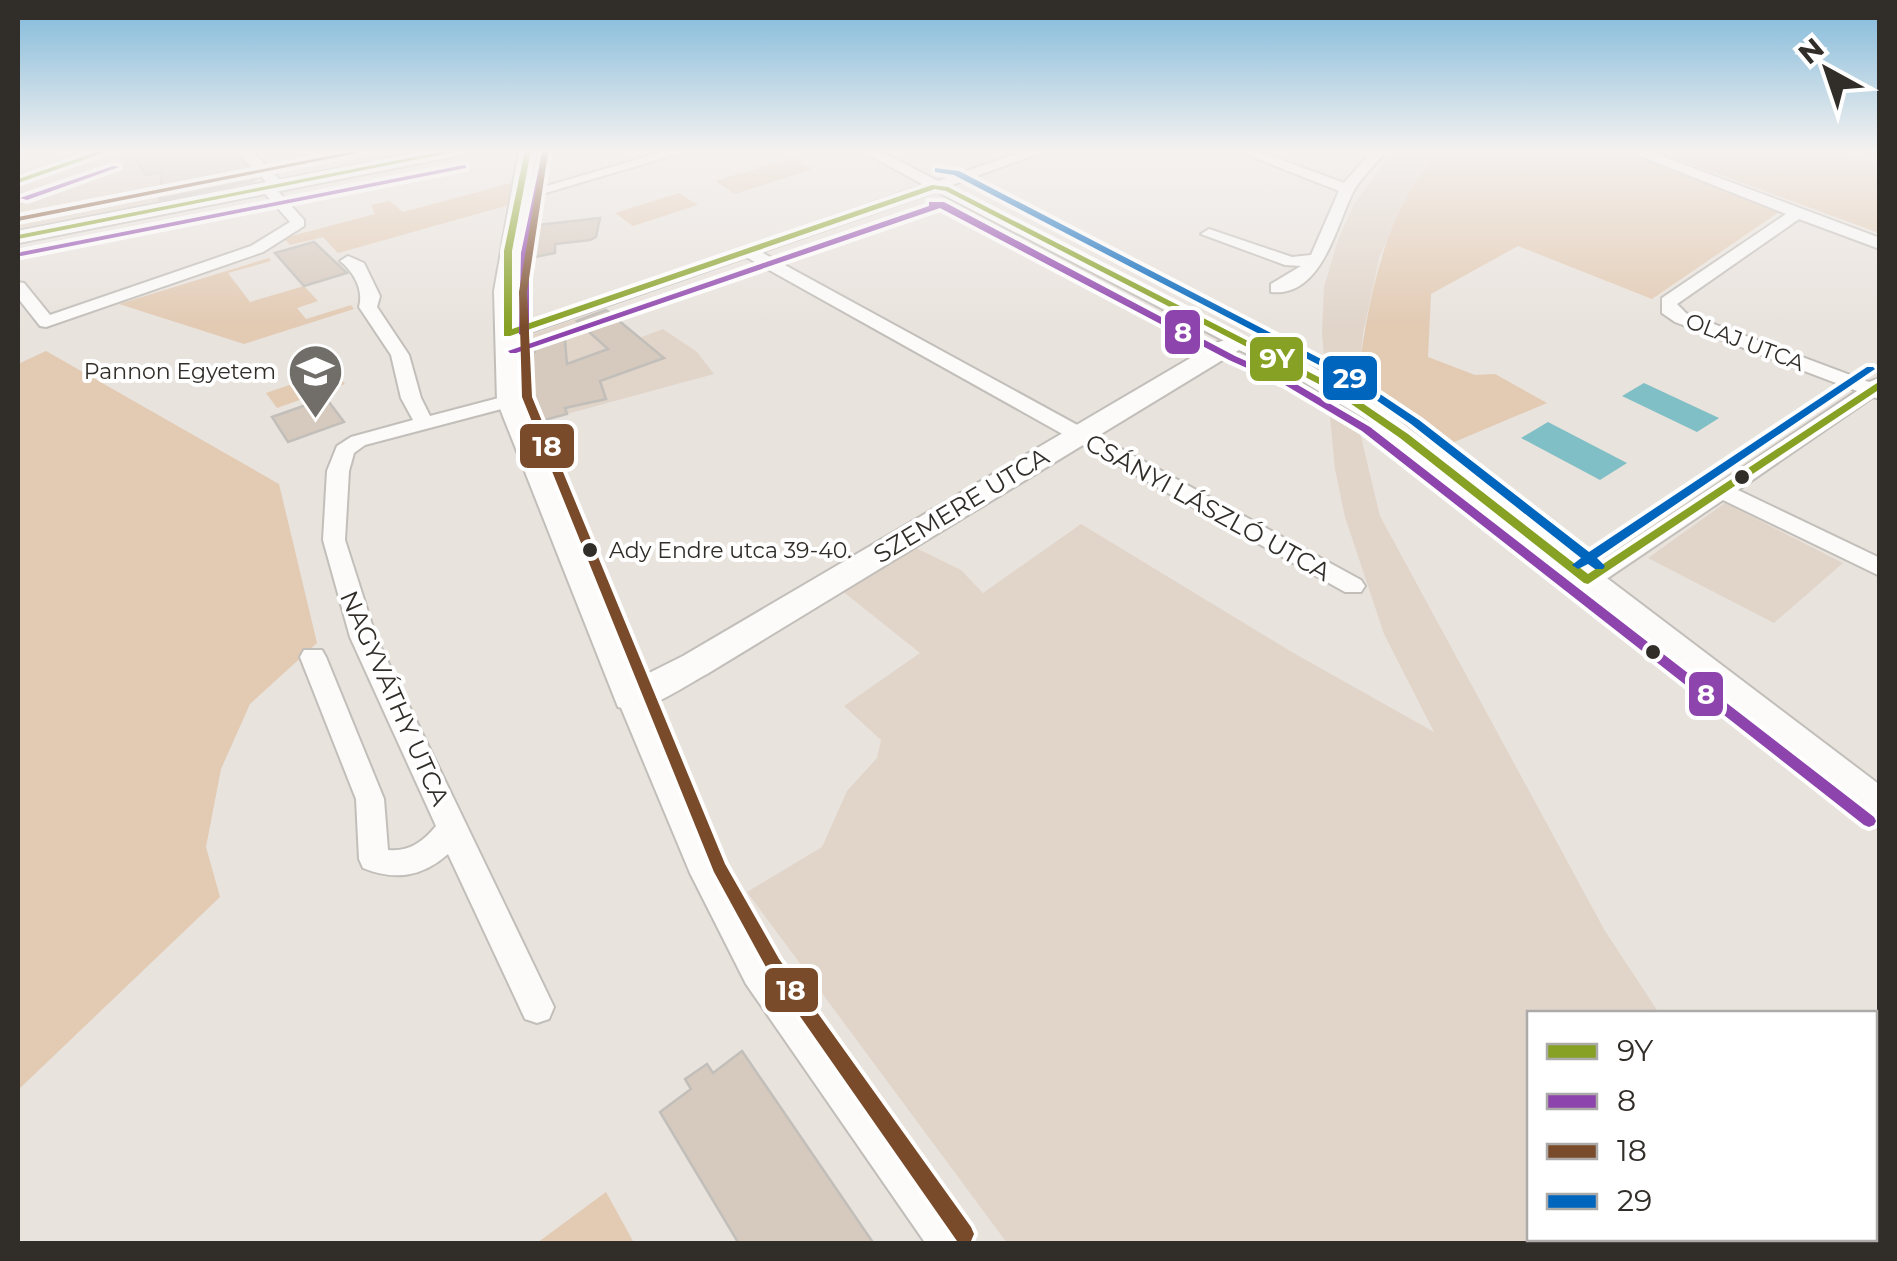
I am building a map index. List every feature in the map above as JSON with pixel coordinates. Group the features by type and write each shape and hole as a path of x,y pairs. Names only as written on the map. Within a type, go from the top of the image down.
{"main road":[{"path":"18,237 161,209"},
{"path":"517,209 508,252 506,334 510,402 630,698"},
{"path":"1240,342 1296,367 1376,415 1880,807"},
{"name":"SZEMERE UTCA","path":"630,698 695,666 1076,434 1240,342"}],"street":[{"path":"18,286 46,322 257,249 299,223 288,209"},
{"path":"506,334 872,209"},
{"path":"986,209 1240,342"},
{"path":"1276,288 1301,275 1317,259 1339,209"},
{"path":"1787,209 1880,244"},
{"name":"OLAJ UTCA","path":"1798,213 1668,302 1668,309 1681,318 1876,389"},
{"path":"1209,234 1291,262 1317,259"},
{"name":"CSÁNYI LÁSZLÓ UTCA","path":"749,252 1353,586"},
{"path":"348,262 356,264 371,296 368,306 400,355 411,398 424,423 510,402"},
{"path":"1588,580 1876,389"},
{"name":"NAGYVÁTHY UTCA","path":"314,658 370,799 374,860 384,864 409,862 434,849 451,828 443,802 363,637 342,579 334,540 338,472 349,446 424,423"},
{"path":"1721,490 1880,568"},
{"path":"630,698 703,874 734,932 769,989 950,1244"},
{"path":"451,828 537,1007"}],"shaded area":[{"path":"18,209 148,209 18,234"},
{"path":"373,209 403,212 495,209 338,253 323,237 290,245 284,238 375,214"},
{"path":"628,209 686,209 633,226 615,213"},
{"path":"1352,209 1404,209 1380,255 1363,333 1356,416 1380,516 1605,931 1658,1011 1527,1011 1527,1241 1815,1243 1007,1243 747,892 822,847 847,791 877,758 881,740 844,706 920,653 841,590 912,546 961,570 983,593 1081,524 1290,651 1434,732 1384,634 1345,517 1335,469 1322,334 1324,287"},
{"path":"1401,209 1771,209 1779,212 1652,299 1518,246 1431,294 1428,357 1475,375 1495,374 1547,403 1433,451 1356,393 1371,297"},
{"path":"1813,209 1879,209 1879,233"},
{"path":"269,258 271,261 228,273 250,302 304,286 318,301 297,308 306,319 351,305 354,309 244,344 119,304"},
{"path":"604,309 639,338 663,329 697,352 714,374 541,421 519,339"},
{"path":"46,351 279,484 317,643 250,704 221,769 206,847 220,897 18,1090 18,364"},
{"path":"333,370 345,384 277,408 266,393"},
{"path":"1725,503 1843,563 1774,623 1648,558"},
{"path":"606,1192 634,1243 537,1243"}],"water":[{"path":"1644,383 1719,418 1697,432 1622,396"},
{"path":"1548,422 1627,463 1600,480 1521,438"}],"building":[{"path":"600,218 596,237 555,244 555,253 525,259 530,226"},
{"path":"314,242 347,273 304,286 275,253"},
{"path":"606,310 664,358 600,381 606,399 565,408 567,414 541,421 524,355 535,352 532,342 564,329 567,364 608,349 577,321"},
{"name":"Pannon Egyetem","path":"326,398 344,422 288,442 272,417"},
{"path":"742,1051 874,1244 739,1244 660,1112 691,1089 685,1079 707,1064 713,1073"}],"transit line":[{"name":"18","path":"18,219 70,209"},
{"name":"9Y","path":"18,237 161,209"},
{"name":"8","path":"21,254 251,209"},
{"name":"9Y","path":"507,334 508,251 516,209"},
{"name":"8","path":"524,334 525,253 534,209"},
{"name":"18","path":"536,209 523,292 527,397 719,867 773,964 964,1234"},
{"name":"9Y","path":"507,334 871,209"},
{"name":"8","path":"513,351 927,209"},
{"name":"8","path":"947,209 1232,358 1288,383 1366,429 1869,821"},
{"name":"9Y","path":"986,209 1337,390 1404,436 1588,580"},
{"name":"29","path":"1025,209 1347,376 1415,422 1599,566"},
{"name":"29","path":"1578,565 1870,369"},
{"name":"9Y","path":"1588,580 1880,384"}],"place":[{"name":"Pannon Egyetem","path":"315,420"},
{"name":"Ady Endre utca 39-40.","path":"590,550"}]}
